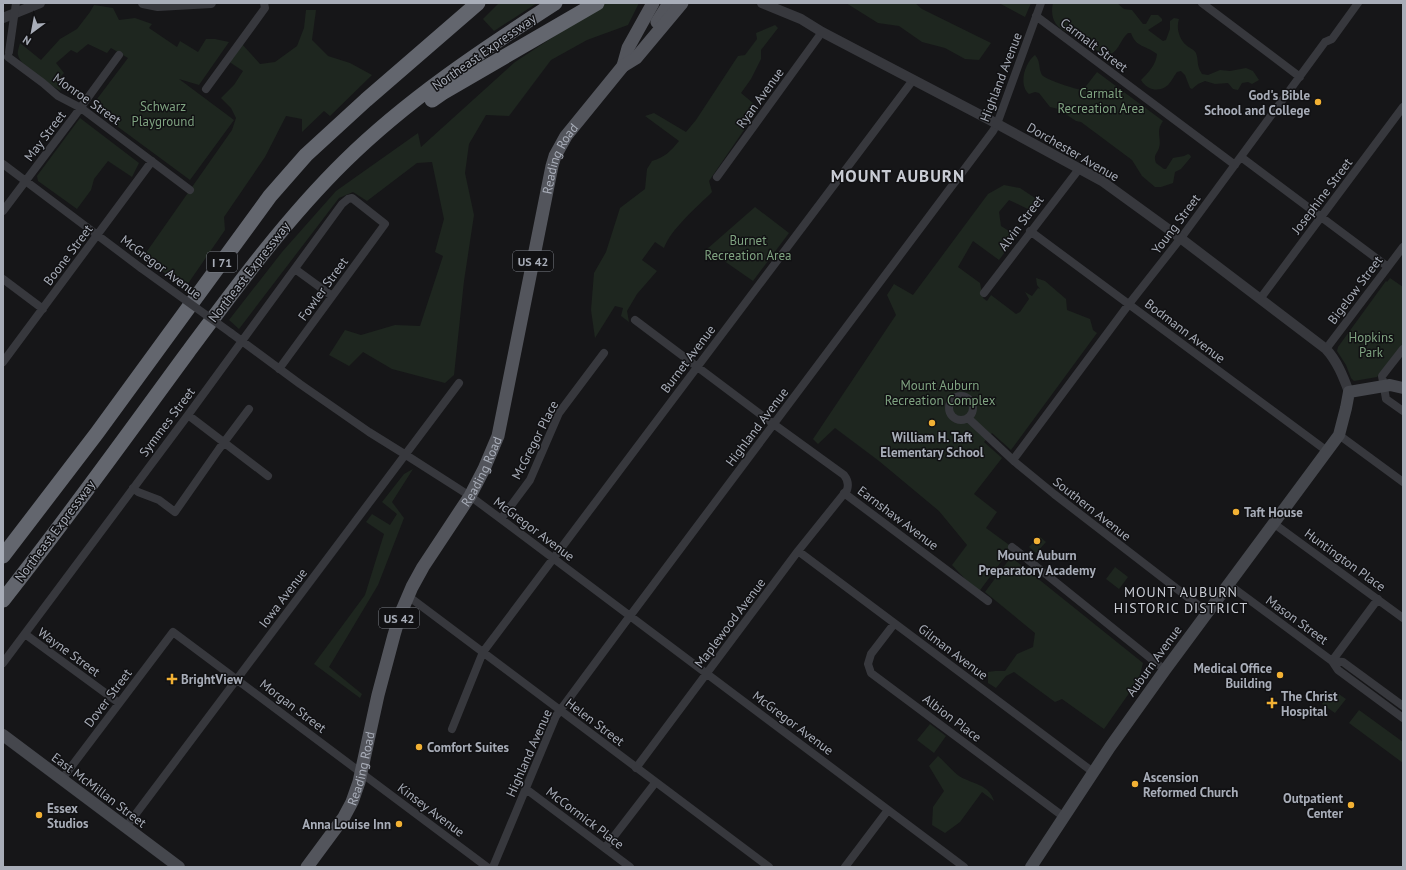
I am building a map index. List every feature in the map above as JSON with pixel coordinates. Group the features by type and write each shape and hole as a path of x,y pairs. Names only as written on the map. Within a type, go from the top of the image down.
{"highway":[{"name":"Northeast Expressway","path":"3,556 97,433 270,196 306,155 390,79 478,3"},
{"name":"Northeast Expressway","path":"3,600 48,542 255,262 301,207 345,161 384,126 475,57 555,3"},
{"path":"345,161 442,92 597,3"}],"main road":[{"name":"Reading Road","path":"623,66 628,48 653,3"},
{"path":"643,50 645,39 669,3"},
{"name":"Reading Road","path":"308,867 344,817 352,802 361,772 394,635 408,596 423,567 470,496 484,469 498,436 555,156 566,136 623,66 636,58 682,3"},
{"path":"1348,392 1390,385 1403,388"},
{"name":"Auburn Avenue","path":"1031,867 1093,772 1165,670 1339,434 1346,408 1348,392"},
{"name":"East McMillan Street","path":"3,736 179,867"}],"street":[{"path":"7,57 16,3"},
{"path":"3,18 40,3"},
{"path":"143,3 158,6 210,3"},
{"path":"206,90 265,8 264,3"},
{"name":"Dorchester Avenue","path":"762,3 801,19 822,32 1102,181 1326,349 1342,374 1348,392"},
{"name":"Highland Avenue","path":"493,867 556,716 993,131 997,124 1041,3"},
{"path":"1202,3 1300,77"},
{"name":"Young Street","path":"1013,460 1129,304 1180,239 1325,42 1332,39 1358,3"},
{"name":"Carmalt Street","path":"1036,16 1235,165"},
{"name":"Ryan Avenue","path":"718,178 822,32"},
{"name":"May Street","path":"3,211 119,55"},
{"name":"Monroe Street","path":"7,57 43,83 58,96 81,108 190,190"},
{"name":"Burnet Avenue","path":"452,729 483,652 913,80"},
{"name":"Josephine Street","path":"1260,299 1403,107"},
{"path":"1241,157 1388,266"},
{"name":"Boone Street","path":"3,362 152,161"},
{"name":"McGregor Avenue","path":"3,164 98,234 141,268 279,369 369,432 406,454 470,496 964,867"},
{"name":"Alvin Street","path":"984,293 1079,169"},
{"name":"Fowler Street","path":"279,369 385,224 352,198"},
{"name":"Symmes Street","path":"3,663 188,416 342,204 348,199 352,198"},
{"name":"Bodmann Avenue","path":"1030,231 1326,451"},
{"name":"Bigelow Street","path":"1326,349 1403,247"},
{"path":"295,269 332,296"},
{"path":"3,279 43,309"},
{"name":"Earnshaw Avenue","path":"635,320 844,475 848,482 847,490 844,493 988,601"},
{"path":"1403,349 1382,376 1385,386 1386,399 1403,412"},
{"name":"McGregor Place","path":"501,519 530,480 559,413 604,353"},
{"name":"Iowa Avenue","path":"126,827 459,383"},
{"path":"133,488 138,492 159,500 175,512 249,409"},
{"path":"188,416 268,476"},
{"name":"Southern Avenue","path":"968,418 1013,460 1091,524 1207,612"},
{"path":"1339,434 1403,482"},
{"name":"Maplewood Avenue","path":"636,768 798,551 844,493"},
{"name":"Huntington Place","path":"1273,523 1403,618"},
{"path":"1012,548 1165,670"},
{"name":"Gilman Avenue","path":"798,551 1093,772"},
{"name":"Mason Street","path":"1228,584 1332,661 1338,670 1403,718"},
{"name":"Helen Street","path":"408,596 768,867"},
{"path":"1332,661 1378,599"},
{"name":"Albion Place","path":"894,624 871,654 868,664 871,673 1064,817"},
{"name":"Morgan Street","path":"173,632 361,772"},
{"name":"Dover Street","path":"62,779 173,632"},
{"name":"Wayne Street","path":"25,634 119,703"},
{"name":"Mason Street","path":"1332,661 1343,662 1403,706"},
{"name":"Kinsey Avenue","path":"361,772 487,867"},
{"path":"605,848 655,782"},
{"name":"McCormick Place","path":"526,789 630,867"},
{"path":"845,867 888,810"}],"green space":[{"path":"499,3 537,3 494,31 483,19"},
{"path":"605,3 639,3 628,25 587,40 551,60 509,116 486,115 469,144 465,173 474,215 464,281 454,375 445,383 392,369 363,352 349,366 329,355 345,330 361,335 395,325 420,326 443,256 435,252 444,219 432,162 417,163 367,201 353,192 339,198 239,329 229,320 282,252 336,191 418,133 421,147 515,62"},
{"path":"846,3 915,3 922,9 991,43 979,60 965,59 945,48 922,42 899,26 878,23"},
{"path":"999,3 1031,3 1025,17"},
{"path":"1053,3 1117,3 1124,9 1132,10 1143,24 1146,24 1151,15 1158,15 1162,21 1148,30 1163,41 1166,40 1170,29 1170,21 1174,18 1179,19 1178,30 1180,37 1187,46 1196,53 1199,68 1202,74 1208,75 1220,70 1230,71 1246,68 1253,71 1259,80 1252,84 1248,82 1242,83 1238,90 1233,89 1228,83 1215,84 1205,81 1192,89 1190,88 1185,75 1181,71 1177,72 1169,84 1165,87 1157,90 1150,88 1141,80 1149,72 1157,54 1139,44 1133,38 1131,33 1128,33 1117,49 1111,54 1101,53 1063,30 1056,24 1052,12"},
{"name":"Schwarz Playground","path":"94,5 113,8 119,20 135,18 152,24 149,28 177,47 180,41 198,52 206,39 229,42 199,85 179,79 234,120 190,180 91,107 128,58 111,48 107,53 88,44 77,53 71,50 56,63 64,73 57,80 61,91 36,76 20,60 18,49 20,43 41,60 60,39 77,29"},
{"path":"306,10 316,10 312,40 328,56 350,63 372,75 330,116 324,111 302,132 302,119 286,116 265,157 224,217 225,230 185,288 143,257 232,130 236,118 231,108 221,98 234,85 243,71 228,61 241,43 260,64 275,62 297,46 304,28"},
{"path":"775,25 778,28 761,50 761,59 751,79 741,93 759,108 709,181 712,192 672,233 664,248 655,242 642,260 657,271 637,294 627,311 629,322 621,316 623,308 615,306 595,338 591,310 594,273 606,252 620,208 645,189 647,169 652,161 667,154 679,141 645,116 654,113 686,132 696,120 738,56 745,55 757,39 756,33"},
{"name":"Carmalt Recreation Area","path":"1035,55 1044,77 1083,90 1097,72 1163,121 1159,128 1160,144 1155,156 1156,163 1166,169 1173,158 1188,154 1191,157 1181,169 1175,172 1173,183 1161,187 1155,187 1142,176 1132,160 1081,122 1076,121 1067,115 1063,110 1050,107 1039,93 1035,92 1029,94 1023,80 1028,63"},
{"path":"80,118 139,163 132,177 108,161 94,179 91,190 77,209 38,181 37,176"},
{"name":"Mount Auburn Recreation Complex","path":"1004,185 1020,188 1038,200 1032,211 1009,200 999,212 1001,226 1017,236 999,260 973,241 958,267 980,283 983,298 987,301 991,295 1016,314 1020,312 1029,299 1025,292 1032,296 1038,288 1040,289 1037,285 1036,278 1045,281 1066,299 1067,310 1090,319 1093,330 1097,333 1011,450 992,433 984,442 1002,458 974,494 997,512 986,528 1012,547 978,593 952,565 967,545 939,511 879,461 835,428 818,444 813,439 896,315 887,295 894,284 913,295 988,194"},
{"name":"Burnet Recreation Area","path":"755,207 789,233 753,281 707,249"},
{"name":"Hopkins Park","path":"1390,278 1403,287 1403,344 1377,377 1354,381 1337,351 1338,347 1386,281 1387,282"},
{"path":"413,469 392,502 404,518 378,585 329,667 362,694 360,698 314,664 365,595 384,534 366,522 372,514 390,525 397,514 382,502 404,474"},
{"path":"1039,536 1046,542 1036,553 1029,547"},
{"path":"1011,557 1143,663 1139,679 1104,729 1062,699 1055,702 1014,672 1006,676 996,688 988,683 988,672 1005,671 1017,654 1033,647 1035,633 985,592"},
{"path":"1115,567 1128,577 1119,589 1106,579"},
{"path":"1333,690 1346,699 1335,713 1322,704"},
{"path":"1359,710 1403,742 1403,763 1349,723"},
{"path":"930,724 946,736 934,753 917,740"},
{"path":"938,756 959,776 980,785 988,791 992,795 994,801 982,792 960,822 945,833 932,825 933,807 944,791 929,766"}],"place":[{"name":"God's Bible School and College","path":"1318,102"},
{"name":"William H. Taft Elementary School","path":"932,423"},
{"name":"Taft House","path":"1236,512"},
{"name":"Mount Auburn Preparatory Academy","path":"1037,541"},
{"name":"Medical Office Building","path":"1280,675"},
{"name":"BrightView","path":"172,679"},
{"name":"The Christ Hospital","path":"1272,703"},
{"name":"Comfort Suites","path":"419,747"},
{"name":"Ascension Reformed Church","path":"1135,784"},
{"name":"Outpatient Center","path":"1351,805"},
{"name":"Essex Studios","path":"39,815"},
{"name":"Anna Louise Inn","path":"399,824"}],"district":[{"name":"MOUNT AUBURN","path":"898,176"},
{"name":"MOUNT AUBURN HISTORIC DISTRICT","path":"1181,600"}]}
